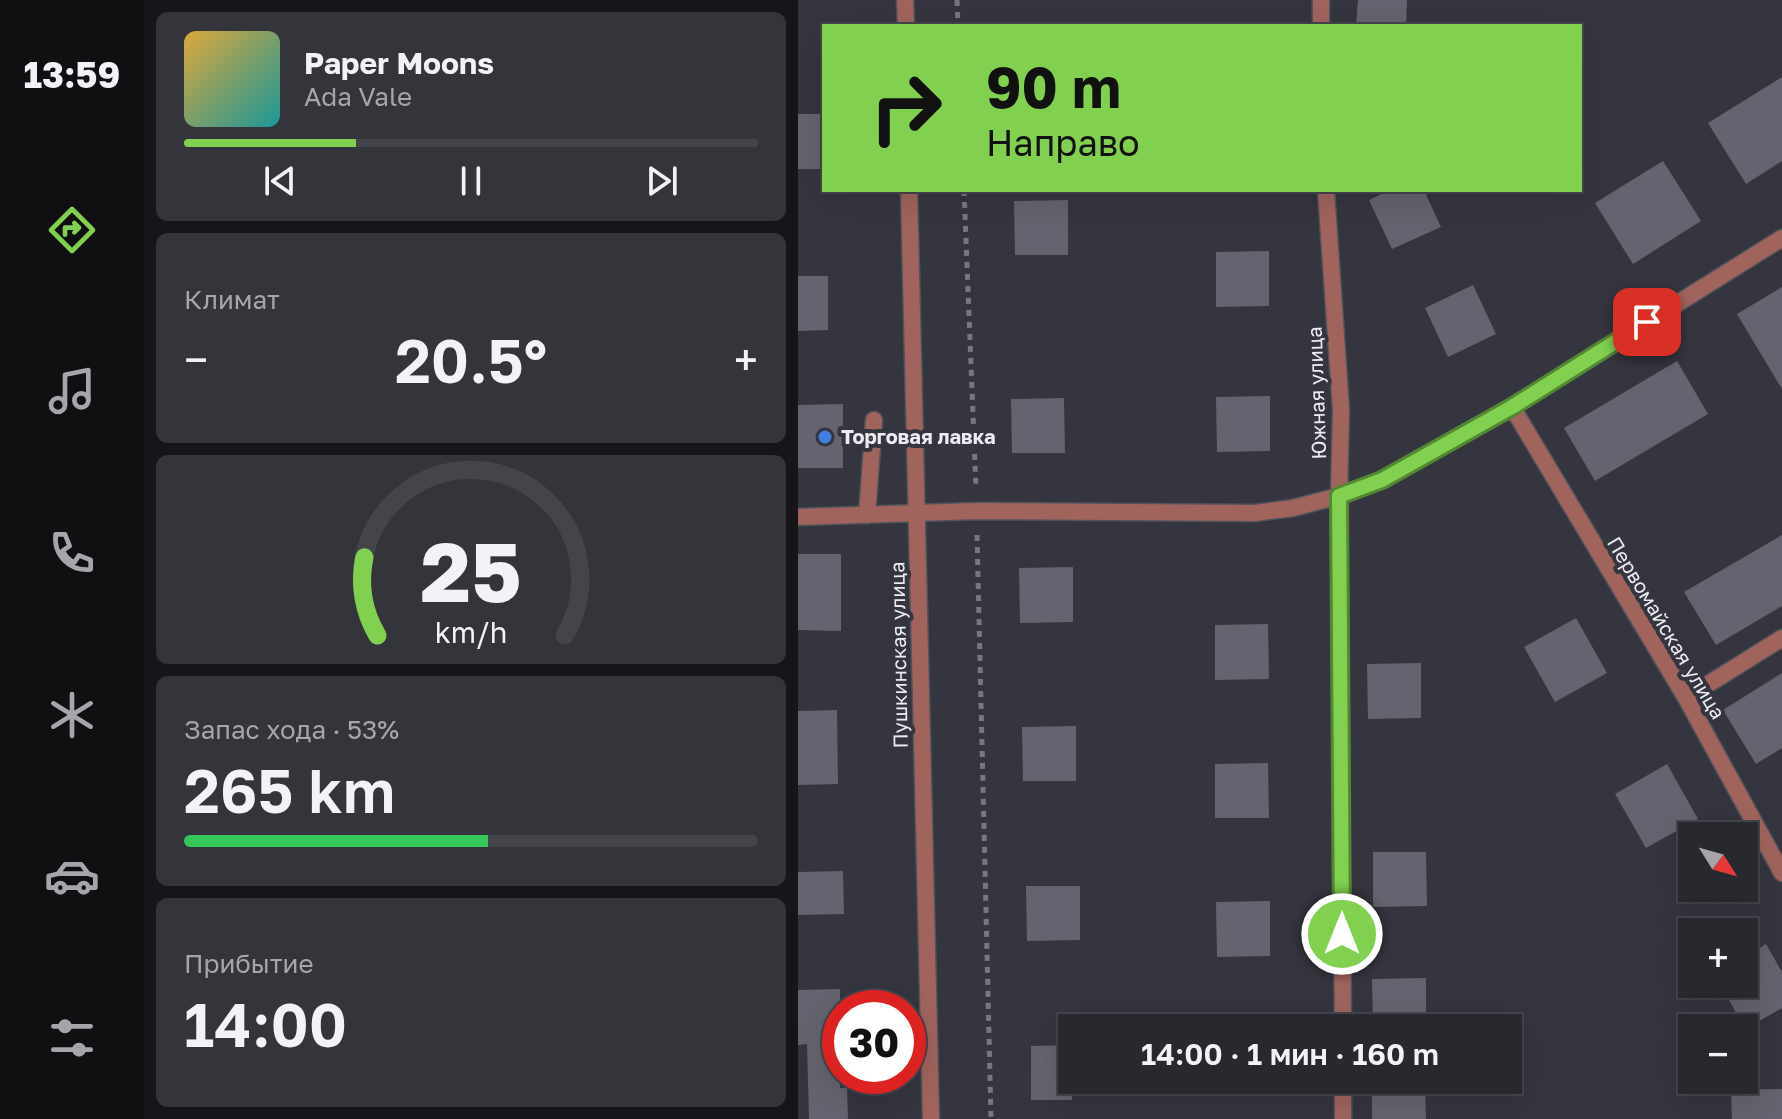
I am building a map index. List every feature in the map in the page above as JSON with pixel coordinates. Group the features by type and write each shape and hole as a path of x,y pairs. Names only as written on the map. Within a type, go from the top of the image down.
{"street":[{"path":"905,0 906,24"},
{"path":"1321,0 1321,24"},
{"name":"Пушкинская улица","path":"909,192 931,1119"},
{"name":"Южная улица","path":"1326,192 1341,410 1343,1014"},
{"path":"798,517 976,511 1255,513 1293,508 1339,496 1382,480 1512,407 1782,238"},
{"name":"Первомайская улица","path":"1512,407 1686,698 1782,873"},
{"path":"867,515 874,420"},
{"path":"1686,698 1782,638"},
{"path":"1343,1094 1343,1119"}],"path":[{"path":"957,0 958,24"},
{"path":"964,192 976,511 991,1119"}],"building":[{"path":"1358,0 1407,0 1406,24 1356,24"},
{"path":"1782,77 1782,161 1746,184 1708,123"},
{"path":"798,114 822,114 822,169 798,169"},
{"path":"1663,161 1701,221 1633,264 1595,203"},
{"path":"1386,192 1425,192 1441,227 1392,249 1369,200"},
{"path":"1068,200 1068,255 1015,255 1014,201"},
{"path":"1269,251 1269,306 1216,307 1216,252"},
{"path":"798,276 828,276 828,330 798,331"},
{"path":"1473,285 1496,334 1448,357 1425,308"},
{"path":"1782,287 1782,389 1737,314"},
{"path":"1677,361 1708,414 1595,481 1564,428"},
{"path":"1270,396 1270,451 1217,452 1216,397"},
{"path":"1064,398 1065,453 1012,453 1011,399"},
{"path":"843,404 843,468 798,468 798,405"},
{"path":"1782,535 1782,606 1716,645 1684,592"},
{"path":"798,554 841,554 841,631 798,630"},
{"path":"1073,567 1073,622 1020,623 1019,568"},
{"path":"1576,618 1607,673 1555,702 1524,647"},
{"path":"1268,624 1269,679 1215,680 1215,625"},
{"path":"1421,663 1421,718 1368,719 1367,664"},
{"path":"1782,673 1782,748 1756,764 1723,710"},
{"path":"837,710 838,784 798,785 798,711"},
{"path":"1076,726 1076,781 1023,781 1022,727"},
{"path":"1268,763 1269,818 1215,818 1215,764"},
{"path":"1667,764 1698,819 1678,822 1678,830 1646,848 1615,794"},
{"path":"1373,852 1426,852 1427,906 1373,907"},
{"path":"843,871 844,914 798,915 798,872"},
{"path":"1026,886 1080,886 1080,940 1027,941"},
{"path":"1270,901 1270,956 1217,957 1216,902"},
{"path":"1766,944 1782,972 1782,1008 1758,1022 1758,1014 1737,1014 1728,998 1758,998 1758,949"},
{"path":"1426,978 1426,1014 1373,1014 1372,979"},
{"path":"840,989 822,990 822,1094 847,1094 848,1119 809,1119 807,1044 798,1045 798,990"},
{"path":"1058,1045 1058,1094 1072,1094 1072,1100 1031,1100 1031,1046"},
{"path":"1758,1089 1782,1089 1782,1119 1732,1119 1731,1094 1758,1094"},
{"path":"1372,1094 1425,1094 1426,1119 1372,1119"}],"place":[{"name":"Торговая лавка","path":"825,437"}],"route":[{"path":"1342,934 1339,496 1382,480 1512,407 1647,322"}]}
